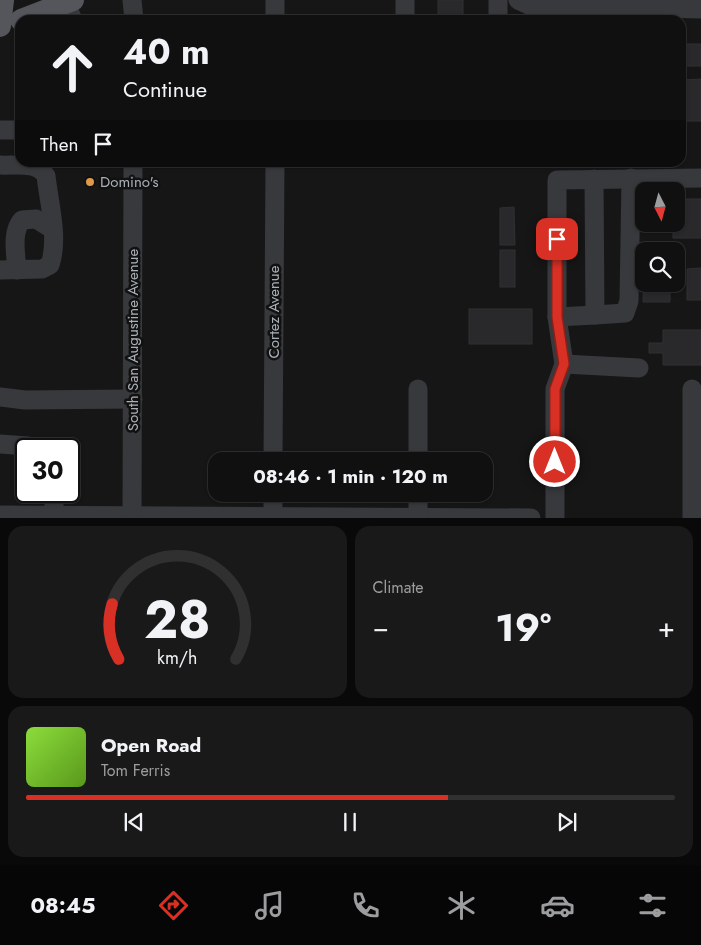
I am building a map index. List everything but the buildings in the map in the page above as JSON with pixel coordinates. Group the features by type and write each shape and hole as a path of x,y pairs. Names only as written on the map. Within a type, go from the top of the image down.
{"main road":[{"path":"3,0 0,27 15,22"},
{"path":"37,15 66,6"}],"street":[{"path":"132,0 134,15"},
{"path":"275,0 275,15"},
{"path":"405,0 405,15"},
{"path":"498,0 498,15"},
{"path":"518,0 529,5 563,13 701,9"},
{"path":"0,130 15,130"},
{"path":"0,165 15,165"},
{"path":"37,167 42,169 46,176 52,229 53,255 50,265 42,269 9,270 15,248 18,224 22,220 36,219 52,229"},
{"name":"South San Augustine Avenue","path":"132,516 133,167"},
{"name":"Cortez Avenue","path":"273,452 275,167"},
{"path":"557,317 625,313 629,301 631,178"},
{"path":"554,518 555,389 564,364 557,317 556,180 701,178"},
{"path":"594,179 595,315"},
{"path":"564,364 639,368"},
{"path":"418,389 418,452"},
{"path":"692,389 692,518"},
{"path":"0,397 26,400 133,399"},
{"path":"0,444 15,445"},
{"path":"273,502 273,517"},
{"path":"418,502 418,517"},
{"path":"54,503 54,515"},
{"path":"0,515 531,518"}],"place":[{"name":"Domino's","path":"90,182"}],"route":[{"path":"555,462 555,389 564,364 557,317 557,239"}]}
